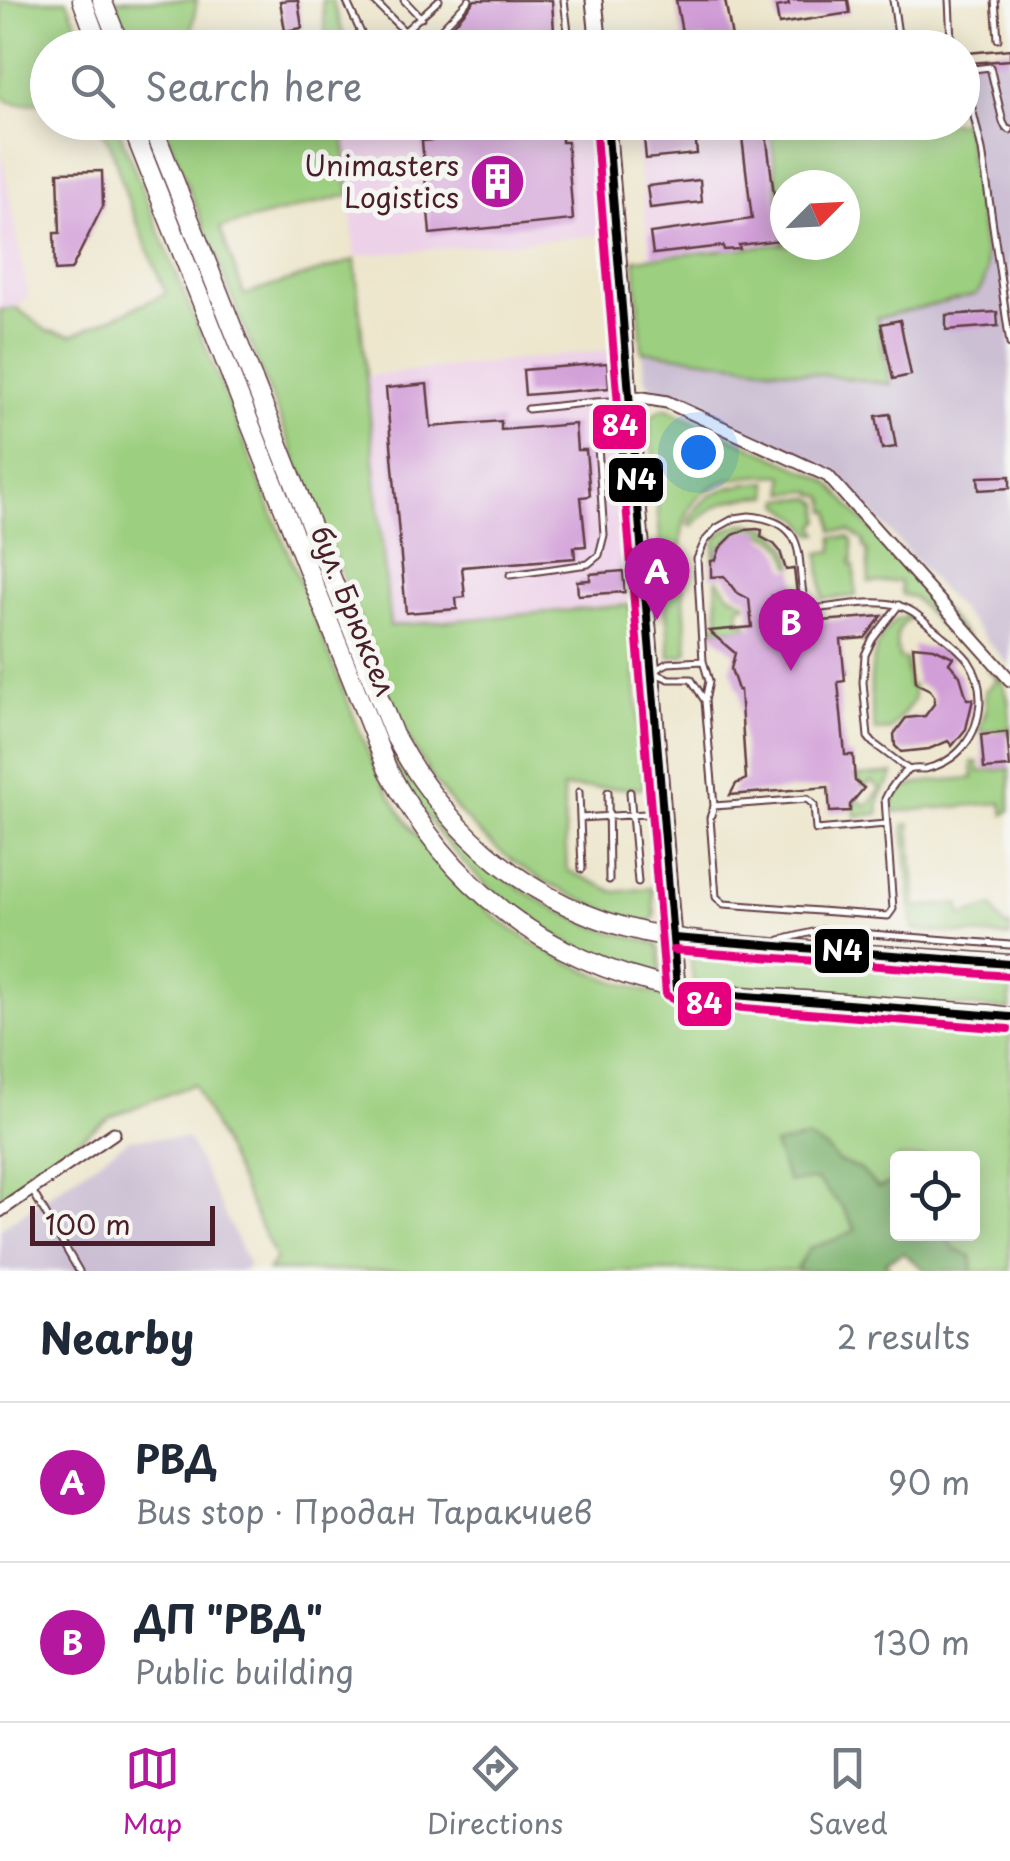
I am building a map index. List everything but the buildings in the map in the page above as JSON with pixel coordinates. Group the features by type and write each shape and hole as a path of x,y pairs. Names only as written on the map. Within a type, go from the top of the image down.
{"main road":[{"path":"82,0 93,30"},
{"path":"102,0 114,30"},
{"name":"бул. Брюксел","path":"137,140 387,768 406,804 455,867 538,936 621,974 721,994 1010,1018"},
{"name":"бул. Брюксел","path":"158,140 394,735 422,782 471,840 545,895 603,921 674,938 1010,964"}],"street":[{"path":"594,0 598,30"},
{"path":"608,140 677,988"},
{"path":"630,399 667,402 828,476 1010,680"},
{"path":"0,1210 114,1133"}],"lane":[{"path":"346,0 359,30"},
{"path":"373,0 402,30"},
{"path":"404,0 421,18"},
{"path":"441,30 469,0"},
{"path":"564,0 568,30"},
{"path":"893,0 897,30"},
{"path":"949,0 951,30"},
{"path":"995,0 998,39"},
{"path":"406,30 436,1"},
{"path":"980,67 990,67 1003,122 1010,130"},
{"path":"980,140 1010,344"},
{"path":"528,408 630,399"},
{"path":"510,575 588,564 599,555 604,535 595,402"},
{"path":"899,606 867,648 862,682 868,737 908,770 931,768 961,750 978,718 980,694 964,655 920,616 899,606 809,608 804,601 800,553 790,534 766,518 736,518 713,532 702,547 697,559 703,661 710,681 706,702 716,897 724,904 888,916 893,909 885,805 887,794 908,770"},
{"path":"964,655 978,642"},
{"path":"652,672 668,663 703,661"},
{"path":"652,672 692,679 706,702"},
{"path":"578,792 582,869"},
{"path":"608,792 609,880"},
{"path":"630,792 638,882"},
{"path":"714,806 807,799 814,805 816,830 886,824"},
{"path":"580,818 664,813"},
{"path":"760,946 821,930 1010,945"},
{"path":"31,1189 78,1271"}],"shaded area":[{"path":"1010,60 1010,666 838,474 652,387 646,380 642,351 890,384 877,318 976,295 965,140 980,140 980,63"},
{"path":"345,140 593,140 601,235 355,256"},
{"path":"636,140 772,140 775,170 770,170 770,245 650,258"},
{"path":"0,144 28,295 17,308 0,310"},
{"path":"610,350 628,603 390,626 366,376"},
{"path":"131,1138 188,1139 249,1265 243,1271 0,1271 0,1229"}],"green space":[{"path":"0,0 67,0 79,30 30,30 30,104 16,103 0,94 6,67"},
{"path":"114,0 197,0 192,30 126,30"},
{"path":"322,0 332,0 342,30 325,30"},
{"path":"107,140 123,140 372,762 425,846 456,882 491,913 570,963 615,982 664,996 1010,1025 1010,1271 973,1271 971,1256 955,1250 949,1241 980,1241 980,1151 890,1151 890,1183 878,1188 860,1169 837,1161 827,1149 817,1180 843,1208 856,1230 834,1240 798,1271 267,1271 276,1259 194,1084 110,1117 0,1198 0,310 17,308 47,331 73,335 166,294"},
{"path":"170,140 344,140 349,195 220,228 244,295 355,260 390,626 630,605 644,788 563,788 567,870 615,892 652,888 655,917 644,922 601,908 562,891 494,847 440,788 396,712"},
{"path":"772,140 967,140 987,271 983,285 976,295 877,318 890,384 642,351 635,259 770,245 770,260 860,260 860,170 775,170"},
{"path":"186,235 406,770 443,819 486,862 561,912 657,945 661,974 635,970 574,945 509,904 453,851 408,788 390,754 183,236"},
{"path":"667,409 830,484 967,637 963,638 948,622 939,625 913,597 902,595 900,581 869,583 863,540 850,531 833,531 831,511 827,511 823,496 814,491 785,493 784,475 757,476 736,478 712,487 689,509 681,538 688,651 670,657 650,421 656,412"},
{"path":"768,482 769,496 726,502 708,511 692,527 688,525 710,496 743,484"},
{"path":"812,498 820,503 821,520 815,526 819,534 812,534 801,519 781,504 781,499"},
{"path":"743,524 762,526 778,534 788,547 794,566 790,566 777,540 762,534 733,535 714,561 719,535"},
{"path":"833,537 852,540 856,596 823,599 819,553 833,551"},
{"path":"716,580 728,593 745,602 746,605 739,606 740,622 747,622 747,628 710,629 709,625 719,624"},
{"path":"907,616 909,619 898,632 897,648 900,659 906,659 908,685 913,686 914,700 890,730 875,731 872,665 892,624"},
{"path":"992,665 1008,698 1010,735 1009,729 979,732 986,710 985,691 997,680 988,669"},
{"path":"972,762 978,762 979,772 1010,769 1010,810 1004,815 1002,803 892,812 894,795 912,786 973,778"},
{"path":"893,773 880,798 879,814 855,816 854,801 867,806 881,789 871,781 865,787 855,776"},
{"path":"910,824 916,907 959,904 962,916 993,906 998,918 1007,928 1010,926 1010,937 913,930 904,825"},
{"path":"694,948 1010,972 1010,1010 696,984 690,951"},
{"path":"807,1138 827,1149 837,1161 860,1169 878,1188 890,1183 890,1241 949,1241 955,1250 971,1256 973,1271 926,1271 903,1253 885,1262 892,1271 798,1271 809,1248 856,1230 843,1208 817,1180 788,1182 774,1145"}],"transit line":[{"name":"84","path":"596,140 666,994 674,1000 720,1006 1008,1029"},
{"name":"N4","path":"608,140 677,988"},
{"name":"N4","path":"674,938 1010,964"},
{"name":"84","path":"673,950 1009,976"},
{"name":"N4","path":"677,988 1010,1017"}],"place":[{"name":"Unimasters Logistics","path":"498,182"},
{"name":"РВД","path":"657,620"},
{"name":"ДП \"РВД\"","path":"791,671"}]}
